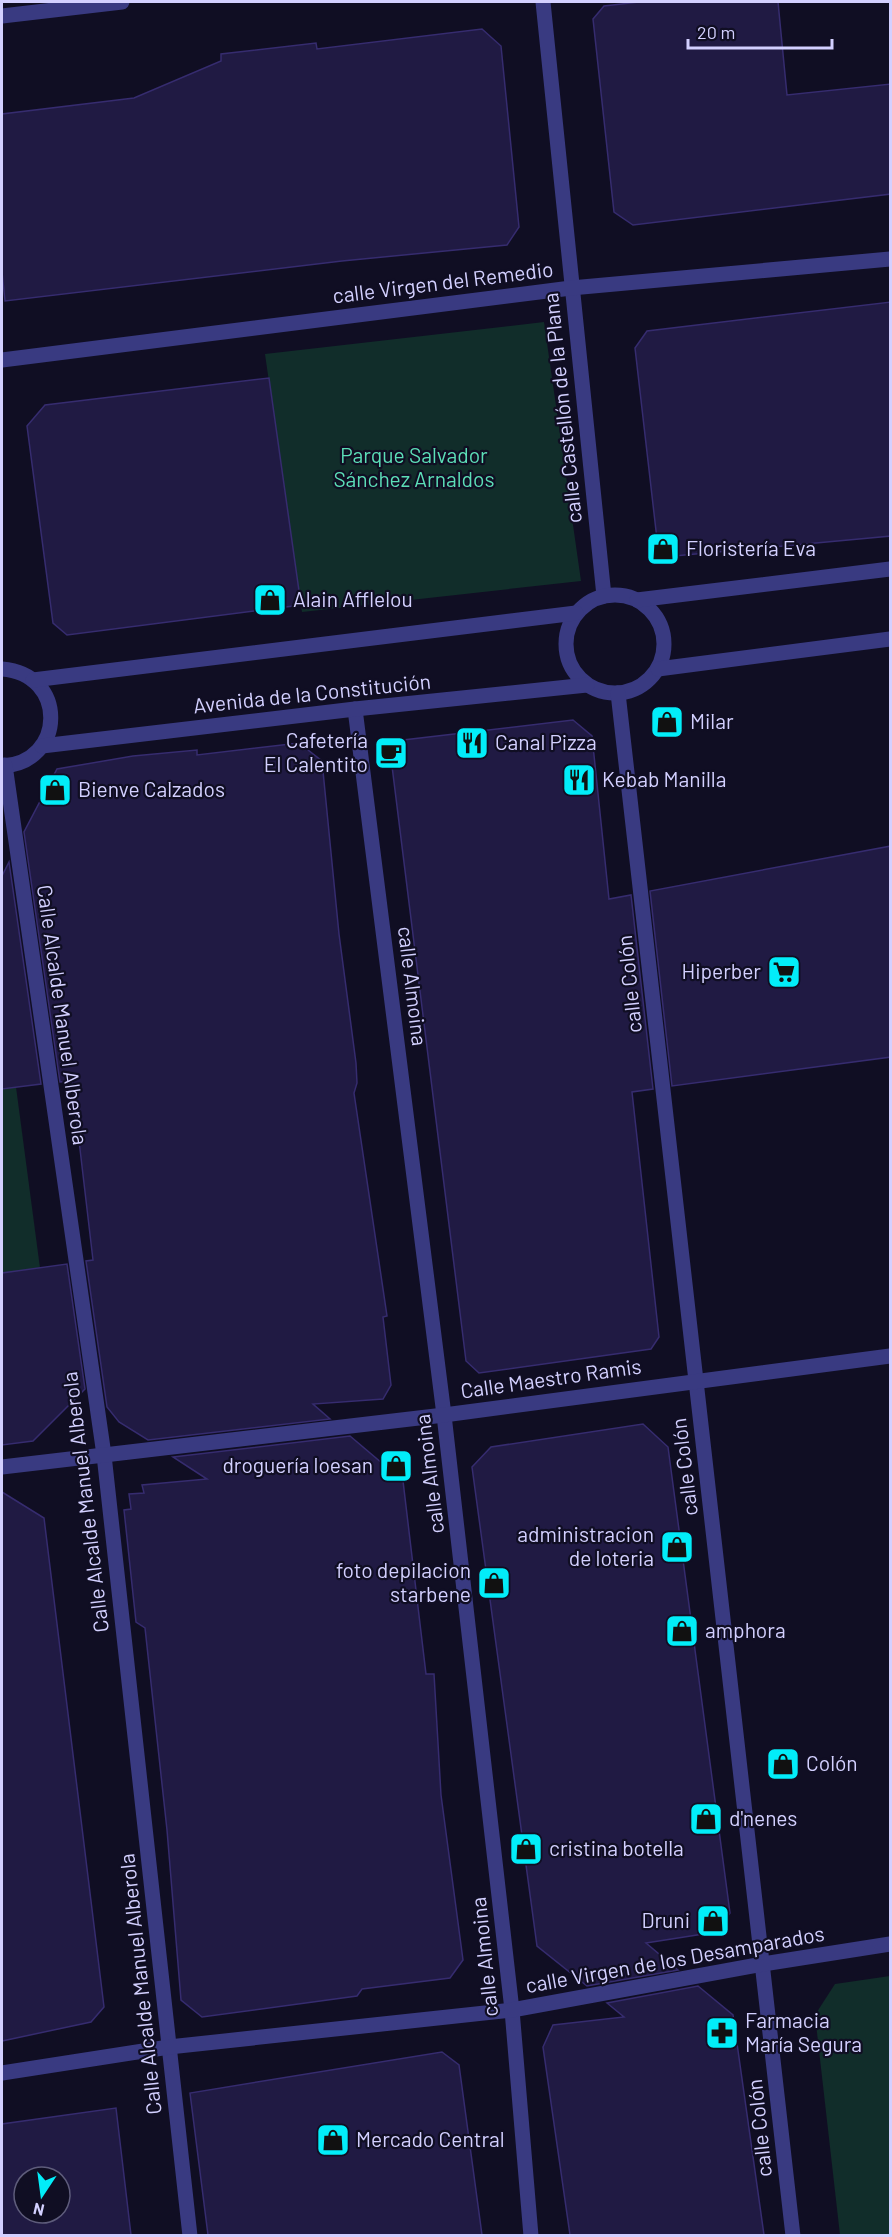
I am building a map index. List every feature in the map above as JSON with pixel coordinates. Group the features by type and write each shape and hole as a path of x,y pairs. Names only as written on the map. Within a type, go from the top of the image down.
{"street":[{"path":"2,16 122,2"},
{"name":"calle Castellón de la Plana","path":"543,2 604,596"},
{"name":"calle Virgen del Remedio","path":"2,360 572,288 891,259"},
{"path":"637,600 891,569"},
{"path":"621,595 637,600 649,609 659,622 663,638 663,653 658,669 647,681 633,689 618,693 602,692 587,685 575,674 568,659 565,643 568,627 576,613 589,602 604,596 621,595"},
{"path":"33,680 576,613"},
{"path":"658,669 891,639"},
{"path":"2,669 12,670 33,680 48,699 51,714 50,731 42,746 31,757 15,765 3,766"},
{"name":"Avenida de la Constitución","path":"42,746 355,709 587,685"},
{"name":"calle Colón","path":"618,693 793,2235"},
{"name":"calle Almoina","path":"355,709 444,1415 512,2010 531,2235"},
{"name":"Calle Alcalde Manuel Alberola","path":"3,766 104,1455 190,2235"},
{"name":"Calle Maestro Ramis","path":"2,1467 444,1415 891,1356"},
{"name":"calle Virgen de los Desamparados","path":"2,2073 169,2047 512,2010 763,1964 891,1944"}],"green space":[{"name":"Parque Salvador Sánchez Arnaldos","path":"544,322 581,581 302,612 265,354"},
{"path":"16,1087 40,1268 2,1273 2,1089"},
{"path":"890,1976 890,2235 840,2235 815,2015 835,1984"}],"building":[{"path":"639,2 778,2 787,95 891,84 891,194 633,225 614,212 593,19 604,6"},
{"path":"482,29 501,46 519,227 507,245 342,261 5,301 2,272 2,114 134,98 221,61 221,54 316,43 317,49"},
{"path":"891,302 891,536 674,556 658,548 635,348 647,331"},
{"path":"269,378 301,605 67,635 53,623 27,426 45,405"},
{"path":"573,720 592,736 609,899 631,895 653,1089 632,1092 659,1337 651,1349 479,1373 466,1361 391,758 403,740"},
{"path":"299,743 322,761 339,934 356,1063 357,1083 354,1093 387,1316 383,1317 391,1385 383,1399 313,1404 330,1419 148,1440 119,1422 107,1407 86,1261 93,1260 72,1081 60,1082 24,832 57,769 133,756 197,750 197,755"},
{"name":"Hiperber","path":"891,846 891,1057 672,1086 650,891"},
{"path":"9,862 41,1084 2,1089 2,876"},
{"path":"67,1264 85,1389 33,1441 2,1445 2,1273"},
{"path":"643,1424 668,1447 730,1913 716,1932 646,1943 678,1970 587,1986 537,1946 472,1467 491,1447"},
{"path":"350,1436 403,1481 426,1674 434,1674 441,1795 463,1960 450,1978 362,1989 357,1996 202,2017 181,2000 167,1830 145,1628 136,1622 124,1510 131,1509 129,1494 144,1493 142,1485 207,1479 173,1457"},
{"path":"2,1492 44,1518 104,2007 91,2022 2,2041"},
{"path":"698,1986 733,2015 764,2235 570,2235 543,2047 553,2025 624,2017 607,2003"},
{"name":"Mercado Central","path":"442,2052 459,2065 482,2235 208,2235 190,2093"},
{"path":"116,2108 131,2235 2,2235 2,2124"}],"place":[{"name":"Floristería Eva","path":"663,549"},
{"name":"Alain Afflelou","path":"270,600"},
{"name":"Milar","path":"667,722"},
{"name":"Canal Pizza","path":"472,743"},
{"name":"Cafetería El Calentito","path":"391,753"},
{"name":"Kebab Manilla","path":"579,780"},
{"name":"Bienve Calzados","path":"55,790"},
{"name":"Hiperber","path":"784,972"},
{"name":"droguería loesan","path":"396,1466"},
{"name":"administracion de loteria","path":"677,1547"},
{"name":"foto depilacion starbene","path":"494,1583"},
{"name":"amphora","path":"682,1631"},
{"name":"Colón","path":"783,1764"},
{"name":"d'nenes","path":"706,1819"},
{"name":"cristina botella","path":"526,1849"},
{"name":"Druni","path":"713,1921"},
{"name":"Farmacia María Segura","path":"722,2033"},
{"name":"Mercado Central","path":"333,2140"}]}
